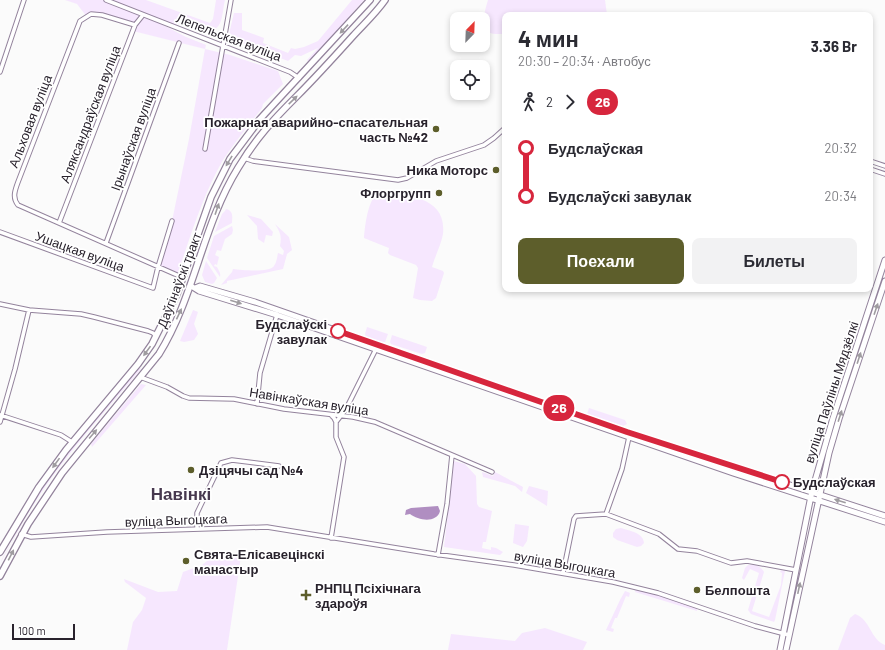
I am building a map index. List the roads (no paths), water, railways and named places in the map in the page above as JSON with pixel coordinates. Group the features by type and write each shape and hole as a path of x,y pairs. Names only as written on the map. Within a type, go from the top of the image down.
{"main road":[{"name":"Даўгінаўскі тракт","path":"0,552 39,487 72,442 138,364 156,336 177,294 202,220 218,181 230,159 260,119 370,0"},
{"name":"Даўгінаўскі тракт","path":"0,576 21,534 64,470 159,354 167,341 193,287 218,204 244,158 260,135 275,118 308,85 385,0"},
{"path":"299,78 308,85"},
{"path":"202,220 212,224"},
{"name":"вуліца Паўліны Мядзёлкі","path":"786,650 786,635 796,570 810,497 833,418 885,260"},
{"path":"182,279 199,291 277,315 754,480 885,522"},
{"name":"вуліца Паўліны Мядзёлкі","path":"780,650 786,635 839,419 885,281"},
{"path":"193,287 200,286 255,302 627,432 885,516"}],"street":[{"path":"0,72 24,0"},
{"name":"Лепельская вуліца","path":"106,0 290,72 299,78"},
{"path":"205,149 231,0"},
{"name":"Альховая вуліца","path":"135,25 102,15 91,14 80,21 76,28 15,193 15,202 18,206 106,243 182,279"},
{"name":"Аляксандраўская вуліца","path":"59,223 135,25 143,15"},
{"name":"Ірынаўская вуліца","path":"106,243 179,43"},
{"path":"244,158 253,161 398,180 407,178 436,161 484,145 502,131"},
{"path":"873,162 885,166"},
{"path":"873,170 885,174"},
{"path":"158,267 172,221"},
{"name":"Ушацкая вуліца","path":"0,232 153,288 158,267"},
{"path":"0,304 29,310 94,317 148,331 156,336"},
{"path":"0,422 15,369 29,310"},
{"path":"257,404 260,373 277,315"},
{"path":"336,422 346,409 376,349"},
{"name":"Навінкаўская вуліца","path":"140,377 150,382 167,387 189,398 221,398 330,415 342,415 375,422 492,472"},
{"path":"346,409 353,417"},
{"path":"1,415 61,435 72,442"},
{"path":"330,415 336,422 336,437 344,457 331,538"},
{"path":"606,514 622,469 629,437"},
{"path":"438,555 447,504 452,455"},
{"path":"198,529 197,513 221,463 232,460 278,466"},
{"path":"563,573 574,519 576,516 606,514 659,534 674,547 697,551 731,563 747,561 796,570"},
{"name":"вуліца Выгоцкага","path":"21,534 30,537 106,532 267,527 614,582 658,593 786,635"}],"place":[{"name":"Пожарная аварийно-спасательная часть №42","path":"436,129"},
{"name":"Ника Моторс","path":"496,170"},
{"name":"Флоргрупп","path":"439,193"},
{"name":"Будслаўскі завулак","path":"338,331"},
{"name":"Дзіцячы сад №4","path":"191,470"},
{"name":"Будслаўская","path":"782,482"},
{"name":"Свята-Елісавецінскі манастыр","path":"186,561"},
{"name":"Белпошта","path":"697,590"},
{"name":"РНПЦ Псіхічнага здароўя","path":"306,595"}],"district":[{"name":"Навінкі","path":"181,494"}]}
